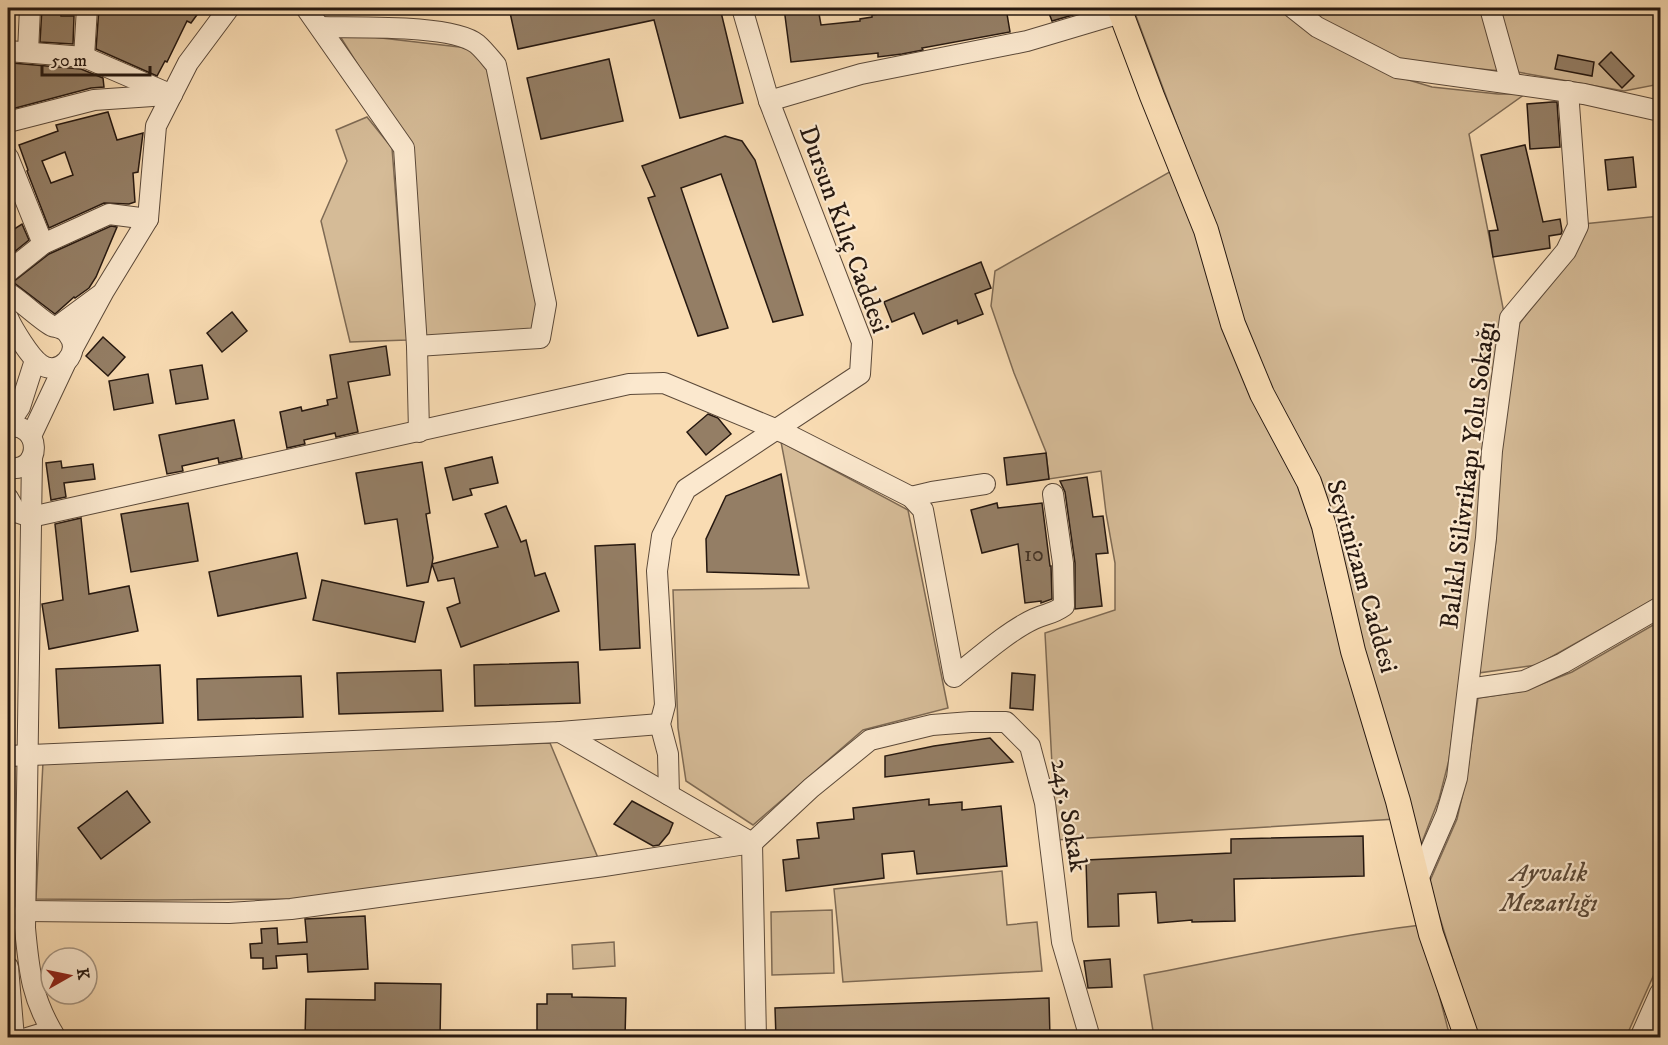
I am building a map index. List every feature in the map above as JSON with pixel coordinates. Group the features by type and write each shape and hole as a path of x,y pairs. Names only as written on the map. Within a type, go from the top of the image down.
{"main road":[{"name":"Seyitnizam Caddesi","path":"1120,10 1206,230 1233,324 1262,394 1309,482 1324,526 1353,651 1398,801 1431,934 1467,1038"}],"street":[{"path":"27,52 30,8"},
{"path":"84,57 87,8"},
{"path":"31,436 69,356 104,291 148,219 156,126 188,63 229,8"},
{"path":"306,8 404,148 417,346 419,432"},
{"name":"Dursun Kılıç Caddesi","path":"742,8 769,101 862,342 860,374 777,429"},
{"path":"1293,8 1317,27 1397,68 1568,92 1660,111"},
{"path":"1490,8 1511,83"},
{"path":"769,101 861,74 1027,41 1120,10"},
{"path":"321,27 434,30 462,36 477,44 496,65 546,304 540,338 417,346"},
{"path":"8,51 84,57 172,94"},
{"name":"Balıklı Silivrikapı Yolu Sokağı","path":"1418,879 1446,815 1457,778 1486,538 1492,451 1510,318 1566,251 1578,226 1568,92"},
{"path":"8,122 94,100 172,94"},
{"path":"8,157 43,244"},
{"path":"8,272 43,244 109,214 148,219"},
{"path":"56,1038 43,1015 32,986 25,928 17,756 34,443 31,436 20,428 8,426 20,407 33,357 31,341 34,335 45,327 55,326 104,291"},
{"path":"8,292 69,334 69,356"},
{"path":"8,318 33,357 46,367 53,368 69,356"},
{"path":"8,498 16,512 31,517 629,384 664,383 777,429 911,497 923,510 954,677 1004,638 1034,619 1052,614 1064,606 1063,563 1053,494"},
{"path":"669,795 668,754 660,724 665,705 657,571 662,536 686,489 777,429"},
{"path":"8,468 23,467 32,457"},
{"path":"911,497 985,484"},
{"path":"1468,689 1524,681 1563,663 1660,607"},
{"name":"245. Sokak","path":"752,843 811,788 870,740 932,725 1006,722 1030,746 1039,780 1045,803 1062,942 1089,1038"},
{"path":"17,756 560,732 660,724"},
{"path":"560,732 752,843"},
{"path":"25,911 229,913 291,909 752,843"},
{"path":"752,843 756,1038"},
{"path":"8,967 14,1038"},
{"path":"1640,1038 1660,993"},
{"path":"27,1038 40,1034 50,1038"}],"green space":[{"path":"1133,8 1280,8 1318,36 1392,75 1432,87 1498,94 1525,94 1469,134 1504,313 1481,456 1477,541 1449,760 1439,799 1420,847 1268,384 1240,310 1202,192"},
{"path":"1308,8 1483,8 1501,71 1398,61 1323,20"},
{"path":"1494,8 1660,8 1660,84 1624,91 1512,71"},
{"path":"338,33 468,48 488,66 538,304 532,332 426,338 411,150"},
{"path":"367,117 392,148 407,340 350,342 321,221 347,161 336,130"},
{"path":"1173,170 1298,477 1396,819 1056,840 1045,633 1115,610 1115,563 1101,471 1049,479 1046,452 1014,373 991,306 995,271"},
{"path":"1660,216 1660,596 1537,665 1478,673 1496,540 1501,457 1517,327 1568,257 1583,224"},
{"path":"781,442 908,510 948,708 863,730 753,825 686,781 678,728 673,590 809,588"},
{"name":"Ayvalık Mezarlığı","path":"1660,621 1660,961 1626,1037 1477,1037 1429,883 1457,819 1467,775 1478,698 1524,691 1572,672"},
{"path":"550,743 598,858 303,899 36,899 43,762"},
{"path":"1002,871 1007,925 1037,922 1042,971 843,982 834,889"},
{"path":"832,910 834,973 772,975 771,912"},
{"path":"1421,925 1450,1037 1154,1037 1144,975 1317,941"},
{"path":"614,942 615,966 573,969 572,945"}],"building":[{"path":"42,8 60,8 61,16 74,16 73,44 40,42"},
{"path":"99,8 202,8 191,23 187,21 167,62 165,61 157,76 96,49"},
{"path":"509,8 720,8 743,103 680,118 654,20 518,49"},
{"path":"784,8 818,8 821,25 860,21 872,15 918,9 918,11 931,10 932,12 963,8 1006,8 1010,32 922,48 923,50 902,54 878,57 878,53 791,62"},
{"path":"1047,8 1097,8 1052,21"},
{"path":"1611,52 1634,76 1622,88 1599,64"},
{"path":"1558,55 1594,62 1592,76 1555,69"},
{"path":"609,59 623,121 541,139 527,78"},
{"path":"12,63 81,69 103,78 104,87 91,88 8,110 8,76 14,75"},
{"path":"1557,102 1560,147 1530,149 1527,104"},
{"path":"108,112 117,140 143,133 138,172 133,173 135,202 129,204 104,203 49,228 19,145 58,131 56,125","holes":["65,152 73,175 51,183 42,161"]},
{"path":"725,136 742,141 755,160 803,315 773,322 721,174 681,188 728,328 698,336 648,198 655,196 642,166"},
{"path":"1525,145 1543,222 1560,219 1562,231 1561,234 1549,236 1550,248 1493,257 1489,231 1498,230 1481,155"},
{"path":"1633,157 1636,187 1608,190 1605,160"},
{"path":"22,224 29,240 8,257 8,233"},
{"path":"111,226 117,227 89,288 74,297 55,314 13,282 49,254"},
{"path":"981,262 991,288 975,294 983,314 958,324 957,320 923,334 914,313 892,322 884,302"},
{"path":"232,312 247,331 222,352 207,333"},
{"path":"103,337 125,357 108,376 86,356"},
{"path":"386,346 390,375 348,382 358,432 336,437 335,433 304,440 305,444 287,448 280,412 301,407 302,411 328,405 327,400 337,398 330,355"},
{"path":"202,365 208,399 176,404 170,370"},
{"path":"148,374 153,403 114,410 109,381"},
{"path":"708,414 718,418 731,434 706,455 687,432"},
{"path":"234,420 242,458 219,463 218,458 182,466 183,471 167,474 159,435"},
{"path":"1046,453 1049,479 1007,485 1004,458"},
{"path":"492,457 498,483 470,489 472,495 453,500 445,468"},
{"path":"61,461 62,468 93,464 95,479 64,483 66,497 51,500 46,463"},
{"path":"422,462 430,513 426,514 433,558 428,582 407,586 397,519 365,524 356,473"},
{"path":"781,474 799,575 707,572 706,539 726,496"},
{"path":"1087,477 1093,517 1103,516 1108,553 1096,554 1102,606 1075,609 1075,563 1065,492 1060,481"},
{"path":"188,503 198,561 131,572 121,514"},
{"path":"997,503 998,508 1042,503 1051,566 1052,599 1041,603 1041,601 1025,603 1018,544 982,553 971,510"},
{"path":"506,506 521,542 526,540 535,576 545,573 559,611 461,647 447,608 460,603 454,578 438,581 432,564 498,547 485,514"},
{"path":"81,518 89,594 129,586 138,631 49,649 42,604 63,600 55,524"},
{"path":"635,544 640,648 600,650 595,546"},
{"path":"297,553 306,598 218,616 209,572"},
{"path":"322,580 424,602 415,642 313,620"},
{"path":"578,662 580,703 475,706 474,665"},
{"path":"160,665 163,723 59,728 56,669"},
{"path":"441,670 443,711 339,714 337,673"},
{"path":"1012,673 1035,675 1033,710 1010,708"},
{"path":"301,676 303,717 198,720 197,679"},
{"path":"990,738 1013,762 885,777 885,756"},
{"path":"127,791 150,822 101,859 78,828"},
{"path":"929,799 929,805 962,802 962,810 1001,806 1007,866 917,874 914,851 882,854 884,878 786,891 783,860 799,858 797,840 819,838 817,823 854,819 853,808"},
{"path":"632,801 673,823 669,833 659,845 653,846 614,824"},
{"path":"1363,836 1364,876 1234,879 1235,921 1192,922 1192,920 1158,923 1156,892 1118,894 1119,926 1088,927 1086,860 1231,853 1231,839"},
{"path":"365,916 368,969 308,972 307,954 276,956 277,968 263,969 263,958 251,958 250,944 262,943 261,929 277,928 278,944 307,942 305,919"},
{"path":"1110,959 1112,987 1088,988 1084,961"},
{"path":"375,983 441,984 440,1038 305,1038 306,999 375,1000"},
{"path":"547,994 626,998 625,1038 537,1038 537,1004 547,1004"},
{"path":"1049,998 1050,1038 776,1038 775,1008"}]}
